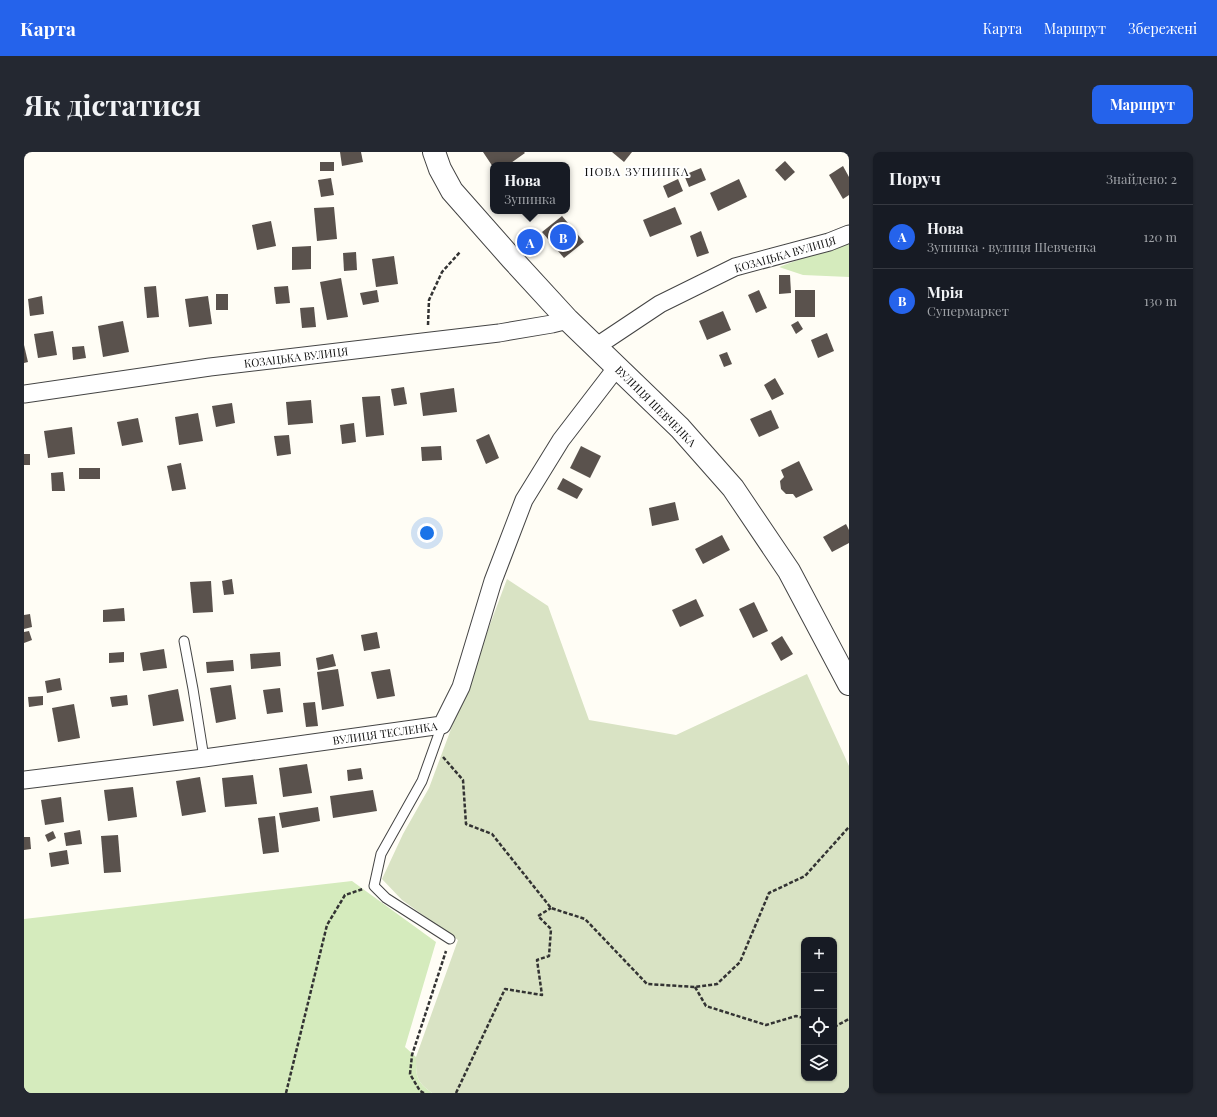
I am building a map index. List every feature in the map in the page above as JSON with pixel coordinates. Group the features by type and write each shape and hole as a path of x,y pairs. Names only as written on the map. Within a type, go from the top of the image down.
{"street":[{"name":"ВУЛИЦЯ ШЕВЧЕНКА","path":"434,152 440,169 452,190 512,259 568,320 597,346 680,428 734,488 789,571 849,684"},
{"name":"КОЗАЦЬКА ВУЛИЦЯ","path":"597,346 660,304 735,267 829,242 849,234"},
{"name":"КОЗАЦЬКА ВУЛИЦЯ","path":"24,394 210,367 499,333 568,320"},
{"name":"ВУЛИЦЯ ТЕСЛЕНКА","path":"24,780 204,758 442,725 461,687 494,581 524,500 561,440 617,367"}],"lane":[{"path":"184,641 204,758"},
{"path":"442,725 422,781 381,854 374,886 386,898 450,939"}],"path":[{"path":"431,341 428,328 429,300 442,272 460,252"},
{"path":"435,748 463,780 466,824 492,834 551,908 585,919 647,984 695,987 718,984 740,962 769,893 804,876 849,827"},
{"path":"286,1093 327,925 345,895 374,886"},
{"path":"456,1093 505,989 542,995 537,960 549,956 551,929 538,916 551,908"},
{"path":"424,1093 420,1090 410,1074 412,1055 450,939"},
{"path":"695,987 706,1006 766,1026 796,1016 801,1017"},
{"path":"837,1025 849,1019"}],"green space":[{"path":"849,241 849,277 803,275 779,267"},
{"path":"507,579 548,606 589,720 676,735 807,674 849,766 849,1093 432,1093 420,1082 418,1078 416,1057 458,940 402,900 382,879 403,834 429,788"},
{"path":"352,881 436,942 405,1047 416,1057 416,1069 420,1082 432,1093 24,1093 24,919"}],"building":[{"path":"340,152 361,152 363,162 342,166"},
{"path":"483,152 525,153 512,162 490,162"},
{"path":"612,152 632,152 624,162"},
{"path":"785,161 795,172 785,181 775,170"},
{"path":"320,162 334,162 334,171 320,171"},
{"path":"843,166 849,177 849,195 843,199 829,175"},
{"path":"701,168 706,180 689,187 684,175"},
{"path":"331,178 334,195 321,197 318,180"},
{"path":"678,179 683,191 668,198 663,186"},
{"path":"739,179 747,197 718,211 710,193"},
{"path":"334,207 337,239 317,241 314,208"},
{"path":"675,207 682,224 650,237 643,220"},
{"path":"562,216 584,242 564,258 542,232"},
{"path":"271,221 276,246 257,250 252,225"},
{"path":"701,231 709,253 697,257 690,236"},
{"path":"311,246 311,269 292,270 292,247"},
{"path":"356,252 357,270 344,271 343,253"},
{"path":"394,256 398,284 376,287 372,259"},
{"path":"779,275 790,275 791,293 779,294"},
{"path":"341,278 348,317 327,320 320,282"},
{"path":"156,286 159,317 147,318 144,287"},
{"path":"288,286 290,303 276,304 274,287"},
{"path":"377,290 379,302 363,305 360,293"},
{"path":"759,290 767,308 756,313 748,295"},
{"path":"795,290 815,290 815,317 795,317"},
{"path":"216,294 228,294 228,310 216,310"},
{"path":"42,296 44,314 30,316 28,299"},
{"path":"208,296 212,324 189,327 185,299"},
{"path":"314,307 316,327 302,328 300,308"},
{"path":"723,311 731,330 707,340 699,321"},
{"path":"123,321 129,352 103,357 98,326"},
{"path":"798,321 803,329 796,334 791,325"},
{"path":"53,331 57,355 38,358 34,334"},
{"path":"827,333 834,351 818,358 811,340"},
{"path":"24,345 28,362 24,363"},
{"path":"84,346 86,358 73,360 72,347"},
{"path":"727,352 732,364 724,367 719,355"},
{"path":"775,378 784,394 772,400 764,385"},
{"path":"404,387 407,404 394,406 391,389"},
{"path":"454,388 457,412 423,416 420,393"},
{"path":"380,396 384,435 366,437 362,397"},
{"path":"311,400 313,423 288,425 286,402"},
{"path":"232,403 235,423 216,427 212,406"},
{"path":"771,410 779,428 759,437 750,419"},
{"path":"198,413 203,441 179,445 175,417"},
{"path":"138,418 143,442 122,446 117,422"},
{"path":"354,423 356,442 342,444 340,425"},
{"path":"72,427 75,454 48,458 44,431"},
{"path":"489,434 499,458 486,464 476,440"},
{"path":"289,435 291,454 277,456 274,436"},
{"path":"441,446 442,460 422,461 421,447"},
{"path":"581,446 601,456 590,478 570,468"},
{"path":"24,454 30,454 30,465 24,465"},
{"path":"799,461 813,490 796,498 793,494 786,494 781,489 780,481 784,477 781,470"},
{"path":"181,463 186,489 172,491 167,466"},
{"path":"79,468 100,468 100,479 79,479"},
{"path":"63,472 65,491 52,491 51,473"},
{"path":"563,478 583,489 577,499 557,489"},
{"path":"675,502 679,520 652,526 649,508"},
{"path":"846,524 849,530 849,543 832,552 823,537"},
{"path":"722,535 730,550 703,564 695,549"},
{"path":"232,579 234,594 224,595 222,581"},
{"path":"211,581 213,612 193,613 190,582"},
{"path":"696,599 704,616 680,627 672,610"},
{"path":"754,602 768,631 753,638 739,609"},
{"path":"124,608 125,621 103,622 103,610"},
{"path":"30,614 32,627 24,629 24,615"},
{"path":"29,631 32,640 24,643 24,632"},
{"path":"377,632 380,648 364,651 361,635"},
{"path":"782,636 793,654 781,661 771,643"},
{"path":"164,649 167,668 143,671 140,653"},
{"path":"124,652 124,662 109,663 109,653"},
{"path":"280,652 281,666 251,669 250,654"},
{"path":"333,654 336,666 318,670 316,658"},
{"path":"233,660 234,671 207,673 206,662"},
{"path":"338,669 344,706 322,710 317,672"},
{"path":"390,669 395,696 377,699 371,672"},
{"path":"60,678 62,690 47,693 45,681"},
{"path":"231,685 236,719 216,723 210,688"},
{"path":"280,688 283,712 267,714 263,690"},
{"path":"178,689 184,721 153,726 148,695"},
{"path":"127,695 128,705 112,707 110,697"},
{"path":"43,696 43,705 29,707 28,697"},
{"path":"315,702 318,726 306,727 303,703"},
{"path":"74,704 80,738 58,742 52,708"},
{"path":"307,764 312,793 283,797 279,768"},
{"path":"361,768 363,779 348,781 347,770"},
{"path":"253,775 257,804 225,807 222,778"},
{"path":"200,777 206,812 182,816 176,781"},
{"path":"133,787 137,817 108,821 104,790"},
{"path":"373,790 377,811 333,818 330,796"},
{"path":"61,797 64,822 45,825 41,800"},
{"path":"318,807 320,821 282,828 279,813"},
{"path":"275,816 279,852 263,854 258,818"},
{"path":"80,830 82,844 66,846 64,833"},
{"path":"53,831 56,838 48,842 45,835"},
{"path":"118,835 121,872 104,873 101,836"},
{"path":"24,837 30,837 31,849 24,850"},
{"path":"67,850 69,864 51,867 49,853"}],"place":[{"name":"Мрія","path":"563,237"},
{"name":"Нова","path":"530,242"}],"district":[{"name":"НОВА ЗУПИНКА","path":"637,171"}]}
